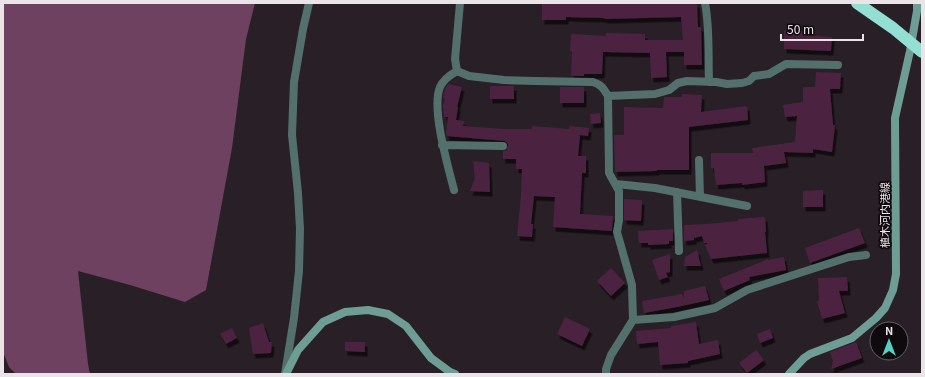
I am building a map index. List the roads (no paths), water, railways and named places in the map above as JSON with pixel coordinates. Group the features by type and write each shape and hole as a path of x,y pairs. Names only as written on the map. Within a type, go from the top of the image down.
{"highway":[{"path":"858,3 893,28 922,52"}],"main road":[{"name":"植木河内港線","path":"789,374 804,358 810,354 852,338 876,318 885,308 893,290 896,274 896,118 910,51 917,3"},
{"path":"285,374 298,350 323,322 345,312 368,310 388,314 406,326 431,358 455,374"}],"street":[{"path":"285,374 294,318 299,271 300,229 292,135 294,82 309,3"},
{"path":"457,71 455,59 460,3"},
{"path":"705,3 708,26 709,82"},
{"path":"608,96 655,94 668,90 678,83 687,81 727,84 742,83 749,81 754,76 769,74 786,64 838,65"},
{"path":"457,71 469,76 504,80 535,82 593,82 602,86 608,96 609,173 619,191 619,220 617,232 632,285 633,320 611,355 606,369 606,374"},
{"path":"454,190 442,144 437,112 437,98 440,86 448,76 457,71"},
{"path":"442,144 503,146"},
{"path":"699,160 700,197"},
{"path":"616,184 655,188 747,206"},
{"path":"677,192 679,252"},
{"path":"633,320 674,317 715,308 747,290 849,257 866,255"}]}
